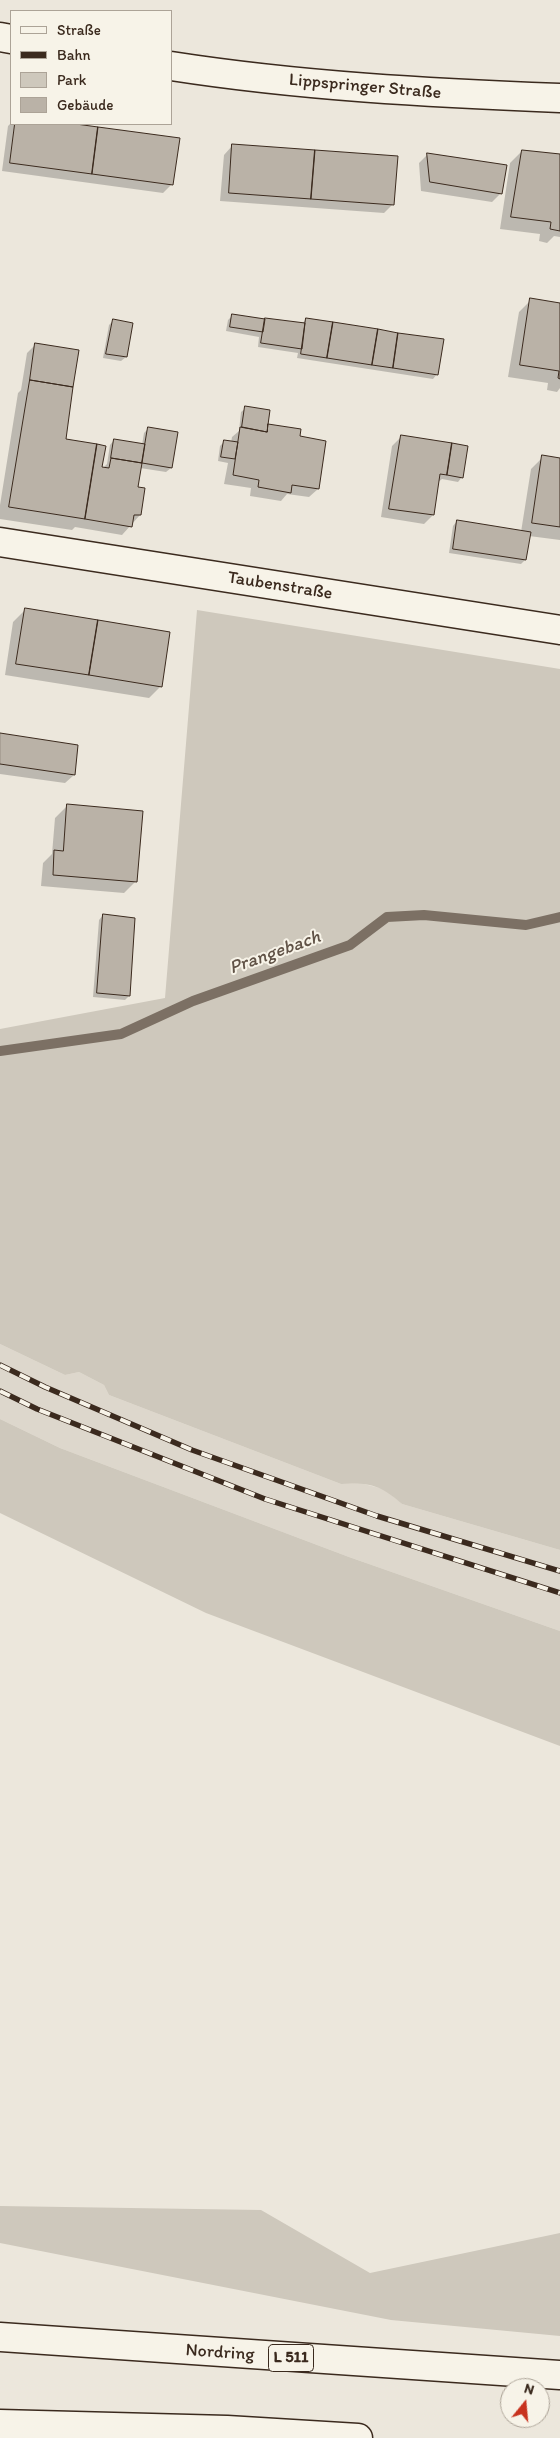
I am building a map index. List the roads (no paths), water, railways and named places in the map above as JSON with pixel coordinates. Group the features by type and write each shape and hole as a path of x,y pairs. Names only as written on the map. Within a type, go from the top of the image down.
{"street":[{"name":"Lippspringer Straße","path":"172,66 233,76 415,92 560,98"},
{"name":"Taubenstraße","path":"0,542 560,630"},
{"name":"Nordring","path":"0,2337 560,2375"},
{"path":"0,2424 217,2430 358,2438"}],"waterway":[{"name":"Prangebach","path":"0,1051 121,1034 193,1001 350,945 387,917 424,915 526,925 560,917"}],"railway":[{"path":"0,1365 45,1387 192,1450 377,1516 560,1571"},
{"path":"0,1391 37,1409 265,1499 560,1593"}]}
